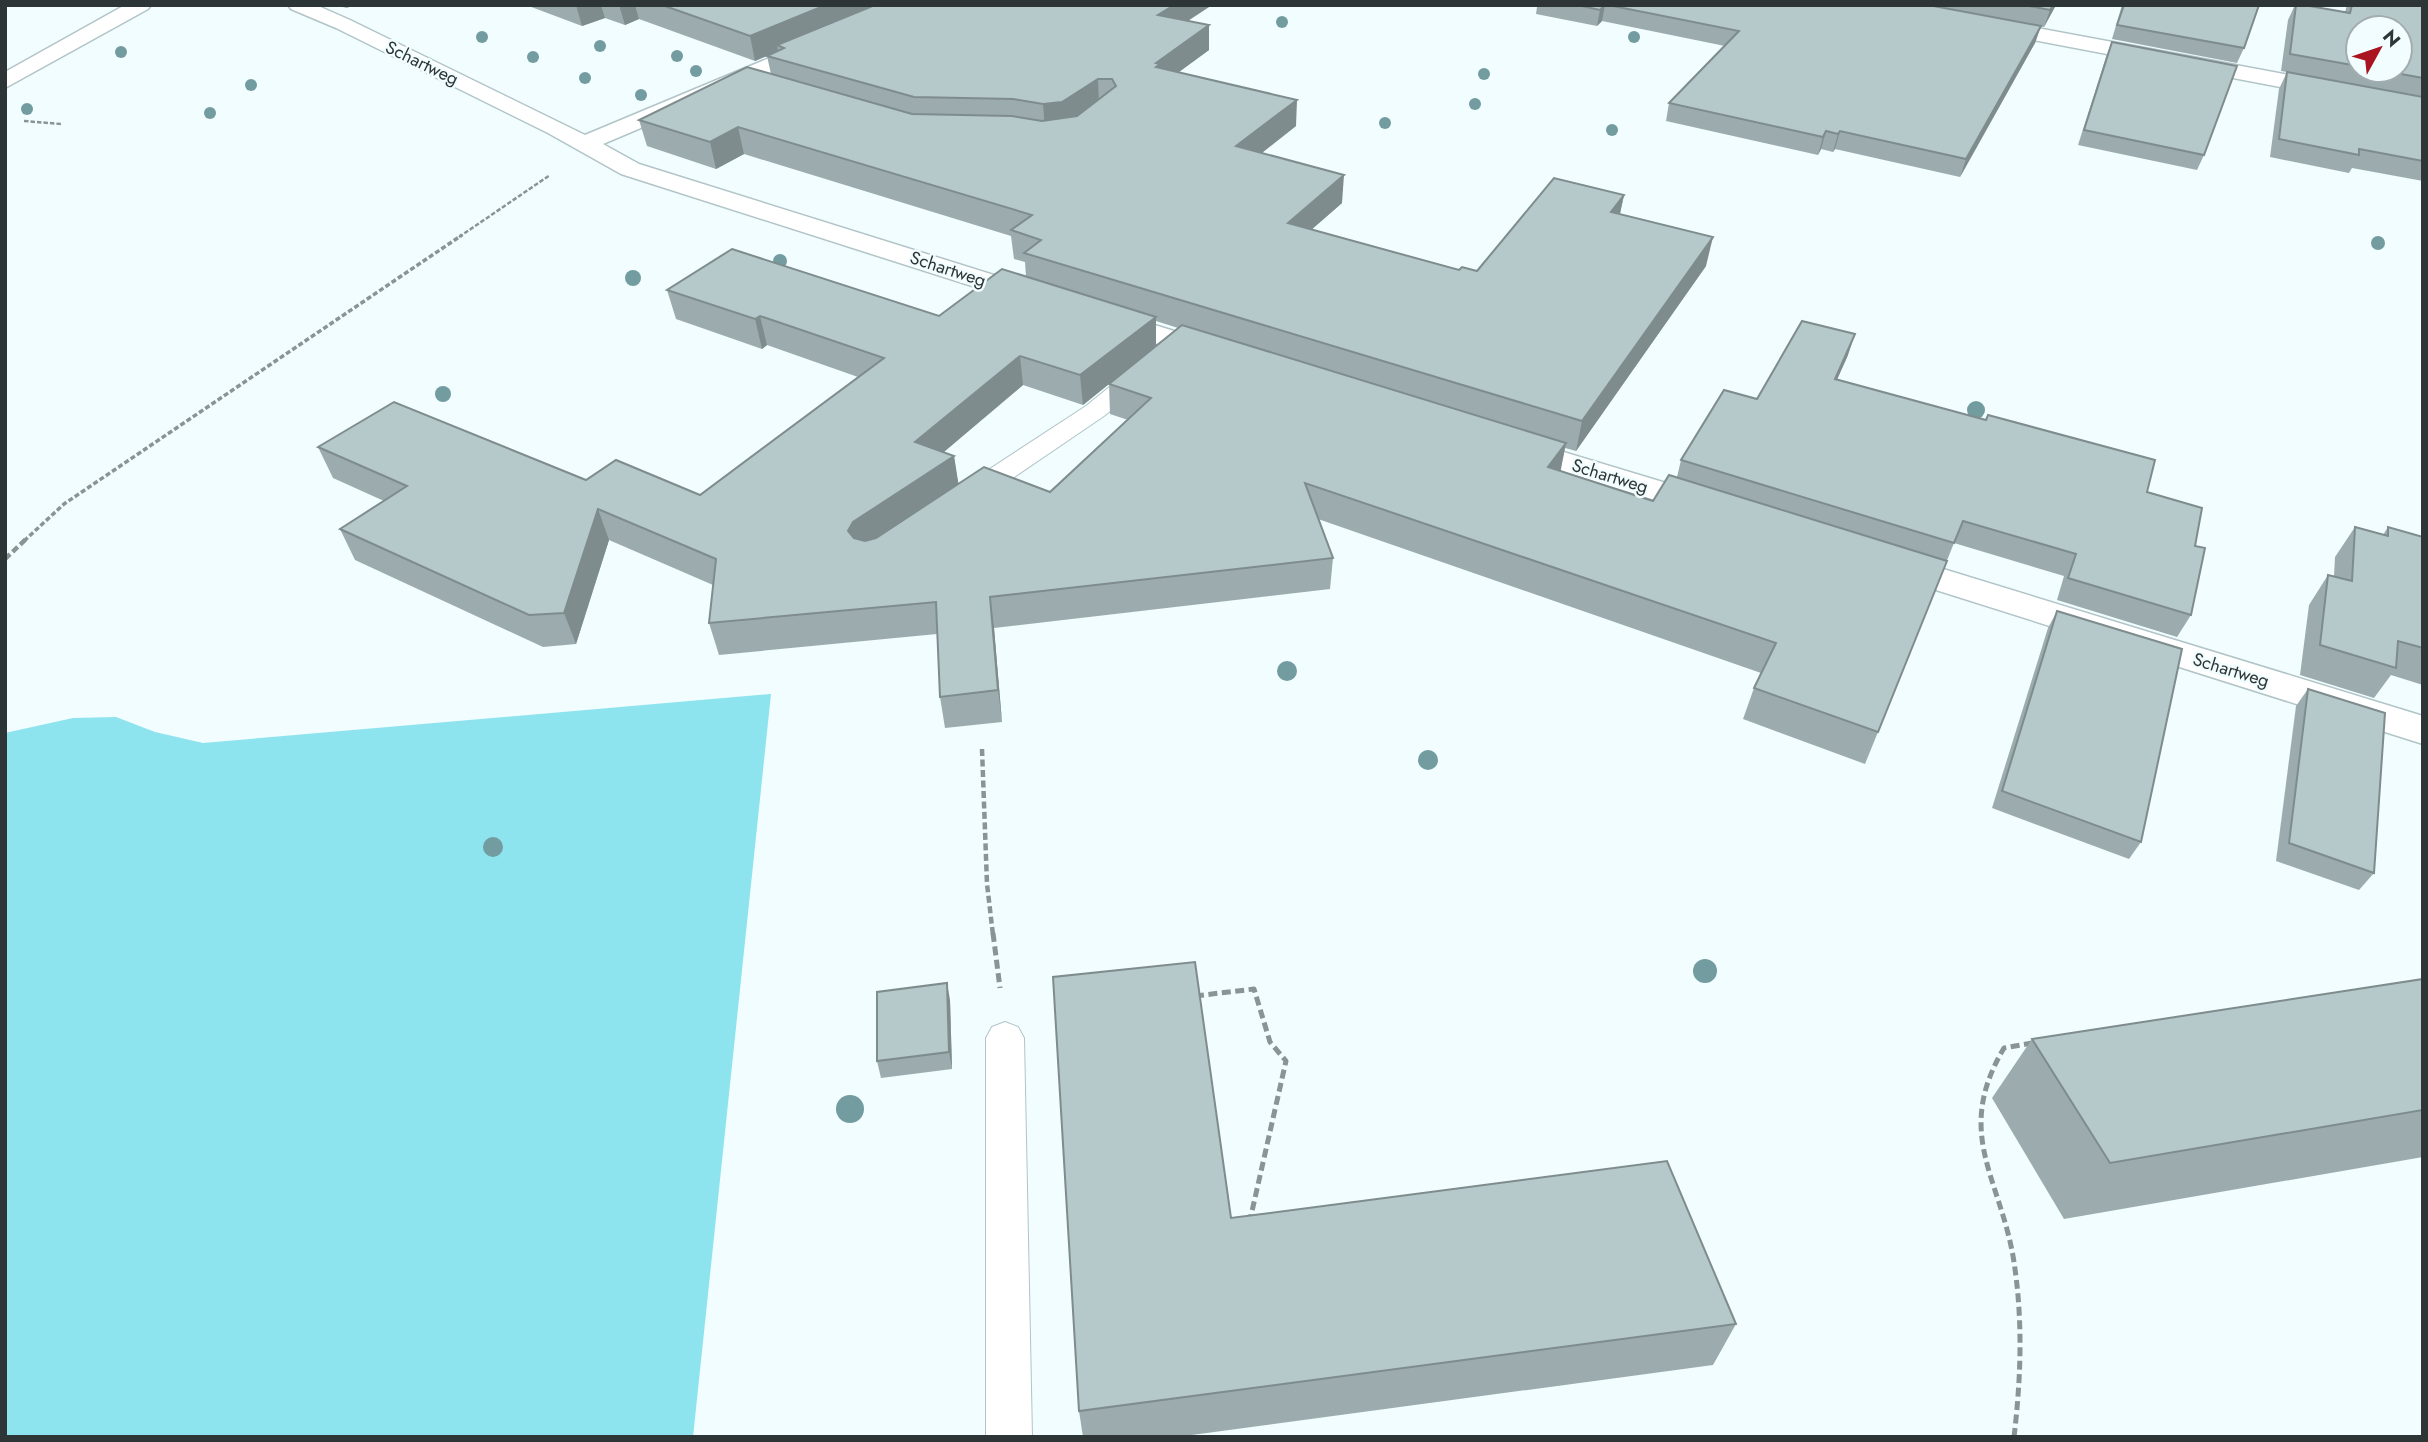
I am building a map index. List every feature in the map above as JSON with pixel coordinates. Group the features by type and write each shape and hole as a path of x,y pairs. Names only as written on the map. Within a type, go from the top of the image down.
{"street":[{"path":"5,81 141,5"},
{"name":"Schartweg","path":"298,5 343,24 594,148 630,169 1247,363"},
{"path":"594,148 738,79 915,5"},
{"path":"1880,5 2423,107"},
{"name":"Schartweg","path":"1486,437 1737,515"},
{"name":"Schartweg","path":"1868,556 2423,730"}],"lane":[{"path":"738,79 770,90"},
{"path":"949,508 1095,411 1180,342"},
{"path":"1005,1038 1010,1437"}],"path":[{"path":"16,121 61,124"},
{"path":"5,559 64,505 495,211 594,148"},
{"path":"982,749 987,884 998,952 1005,1038"},
{"path":"1188,997 1254,989 1270,1042 1286,1061 1247,1233"},
{"path":"2014,1437 2022,1358 2019,1296 2011,1247 1988,1175 1980,1134 1982,1099 1993,1062 2004,1048 2043,1040"}],"shaded area":[{"path":"771,694 693,1437 5,1437 5,733 73,718 116,717 155,732 203,743"}],"building":[{"path":"662,5 826,5 750,36"},
{"path":"875,5 1174,5 1158,15 1209,25 1156,63 1160,64 1156,67 1297,100 1236,146 1344,175 1288,223 1459,270 1462,267 1477,271 1554,178 1624,195 1611,212 1713,237 1582,421 1024,253 1041,240 1011,230 1032,215 738,127 710,142 639,120 747,67 912,114 1012,116 1042,121 1077,116 1116,86 1112,79 1098,79 1062,102 1043,104 1013,99 914,97 767,56 784,48 777,45"},
{"path":"1577,5 1604,5 1600,10"},
{"path":"1608,5 1928,5 2041,26 1966,159 1840,131 1838,134 1826,131 1823,137 1669,103 1739,31"},
{"path":"2024,5 2053,5 2050,10"},
{"path":"2124,5 2259,5 2244,48 2117,25"},
{"path":"2296,5 2350,13 2352,5 2423,5 2423,78 2414,76 2414,14 2344,14 2344,64 2290,54"},
{"path":"2112,42 2237,66 2204,155 2084,130"},
{"path":"2287,72 2423,97 2423,161 2359,149 2359,155 2279,139"},
{"path":"732,249 939,316 1002,269 1156,317 1080,375 1020,356 915,442 954,456 853,522 848,531 854,538 865,541 876,538 984,467 1050,492 1151,398 1109,384 1182,325 1566,443 1548,467 1653,501 1669,475 1947,561 1878,732 1754,688 1776,643 1305,483 1333,558 990,597 998,690 940,697 936,602 709,623 716,559 598,509 564,613 529,615 340,529 407,486 318,447 394,402 586,480 616,460 700,495 884,358 760,316 755,319 667,290"},
{"path":"1802,321 1855,334 1835,379 1986,420 1988,415 2155,460 2147,492 2202,508 2195,546 2205,548 2191,615 2068,578 2076,554 1963,521 1954,543 1681,460 1724,390 1757,399"},
{"path":"2355,527 2388,536 2388,527 2423,537 2423,648 2398,641 2396,668 2320,645 2328,575 2352,581"},
{"path":"2057,611 2182,649 2141,842 2002,791"},
{"path":"2308,689 2385,713 2374,873 2289,843"},
{"path":"1195,962 1231,1218 1667,1161 1736,1324 1079,1411 1053,977"},
{"path":"2423,979 2423,1110 2110,1163 2032,1039"},
{"path":"947,983 949,1052 877,1061 877,992"}]}
